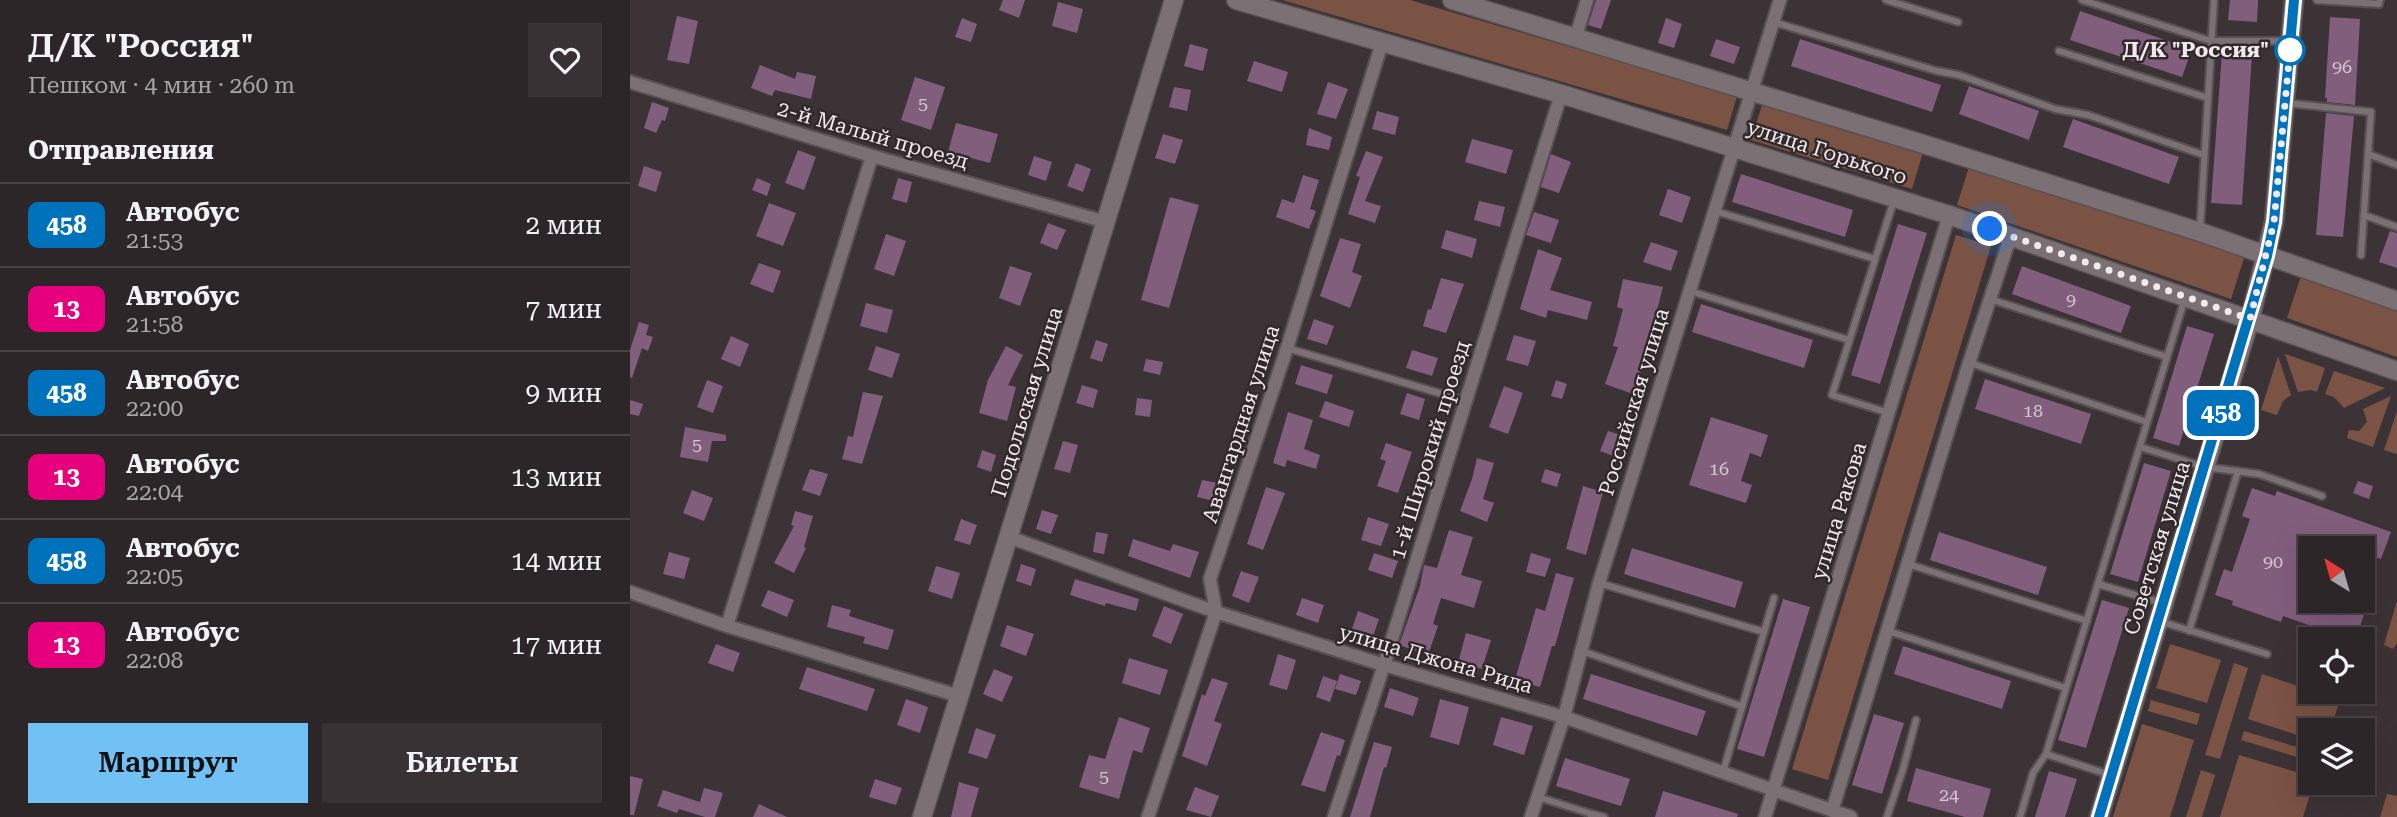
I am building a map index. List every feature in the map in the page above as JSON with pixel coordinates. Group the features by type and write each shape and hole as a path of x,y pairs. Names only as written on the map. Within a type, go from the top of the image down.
{"street":[{"name":"Подольская улица","path":"922,817 1174,0"},
{"name":"улица Горького","path":"1236,0 1561,93 1949,215 2397,371"},
{"name":"улица Горького","path":"1452,0 1751,89 2200,232 2397,301"},
{"path":"1576,36 1587,0"},
{"name":"Российская улица","path":"1531,817 1564,716 1599,583 1780,0"},
{"name":"Советская улица","path":"2099,817 2267,256 2274,222 2294,0"},
{"name":"Авангардная улица","path":"1148,817 1216,612 1210,579 1287,348 1382,43"},
{"name":"2-й Малый проезд","path":"630,82 872,156 1105,222"},
{"name":"1-й Широкий проезд","path":"1334,817 1384,665 1561,93"},
{"path":"727,626 872,156"},
{"name":"улица Ракова","path":"1765,817 1949,215"},
{"path":"1832,811 1969,363 2011,235"},
{"name":"улица Джона Рида","path":"1009,537 1216,612 1384,665 1564,716 1852,817"},
{"path":"630,592 727,626 959,696"}],"lane":[{"path":"1886,0 1958,22"},
{"path":"2082,0 2211,41 2291,41"},
{"path":"2200,232 2214,0"},
{"path":"2317,0 2379,4 2380,0"},
{"path":"1773,22 1937,71 1959,75 2055,110 2088,114 2204,155"},
{"path":"2059,51 2207,98"},
{"path":"2285,103 2371,112 2361,255"},
{"path":"2368,154 2397,165"},
{"path":"1889,413 1832,395 1895,198"},
{"path":"1713,210 1875,260"},
{"path":"2364,215 2397,227"},
{"path":"1688,291 1849,340"},
{"path":"2020,817 2033,773 2046,754 2186,296"},
{"path":"1990,298 2167,357"},
{"path":"1287,348 1465,401"},
{"path":"1969,363 2147,422"},
{"path":"2140,447 2205,467 2259,474 2322,496"},
{"path":"2189,631 2238,471"},
{"path":"1907,564 2087,621"},
{"path":"1599,583 1764,632"},
{"path":"2098,584 2161,612 2189,631 2267,654"},
{"path":"1723,772 1774,598"},
{"path":"1886,631 2066,688"},
{"path":"1580,651 1741,706"},
{"path":"1887,817 1916,720"},
{"path":"2046,754 2112,775"},
{"path":"1538,797 1604,817"}],"shaded area":[{"path":"1282,0 1410,0 1737,96 1727,130"},
{"path":"1763,102 1923,152 1912,189 1751,140"},
{"path":"1969,167 2245,255 2231,299 1957,205"},
{"path":"1956,235 1991,246 1828,780 1792,769"},
{"path":"2302,273 2397,308 2397,357 2287,318"},
{"path":"2285,354 2325,368 2317,392 2298,392"},
{"path":"2278,356 2291,395 2283,401 2277,415 2261,410"},
{"path":"2334,371 2385,388 2344,408 2334,397 2325,394"},
{"path":"2391,396 2373,447 2347,438 2349,430 2359,431 2367,422 2363,409"},
{"path":"2397,411 2397,454 2384,450"},
{"path":"2397,601 2397,643 2393,649 2384,645"},
{"path":"2170,644 2221,660 2207,703 2156,688"},
{"path":"2234,663 2248,668 2220,759 2205,755"},
{"path":"2262,674 2298,686 2298,704 2339,704 2334,718 2298,718 2298,735 2248,719"},
{"path":"2151,700 2200,714 2197,725 2148,711"},
{"path":"2142,724 2194,740 2170,817 2113,817"},
{"path":"2244,731 2298,747 2298,757 2241,740"},
{"path":"2239,755 2298,772 2298,795 2310,795 2303,817 2220,817"},
{"path":"2201,770 2215,775 2202,817 2186,817"},
{"path":"2387,794 2397,796 2397,817 2380,817"}],"building":[{"path":"1003,0 1025,0 1019,18 999,10"},
{"path":"1596,0 1611,0 1601,29 1588,25"},
{"path":"2230,0 2258,0 2257,22 2228,20"},
{"path":"1058,2 1083,9 1077,33 1052,26"},
{"path":"2080,11 2192,49 2182,77 2070,40"},
{"path":"677,16 698,21 689,64 667,60"},
{"path":"2330,17 2360,19 2355,105 2327,102 2325,98"},
{"path":"962,18 977,24 971,42 955,37"},
{"path":"1666,18 1682,24 1674,48 1658,43"},
{"path":"1716,39 1740,47 1734,64 1710,56"},
{"path":"1800,39 1941,85 1932,112 1791,66"},
{"path":"1190,44 1208,49 1203,71 1184,66"},
{"path":"2222,52 2252,55 2242,205 2211,203"},
{"path":"1254,61 1288,72 1282,92 1247,81"},
{"path":"760,65 795,79 797,72 816,76 811,99 775,90 772,96 751,88"},
{"path":"915,77 945,87 931,130 901,120"},
{"path":"1328,82 1348,89 1336,119 1317,114"},
{"path":"1969,86 2039,111 2029,140 1959,114"},
{"path":"1174,87 1191,90 1187,111 1169,107"},
{"path":"652,102 669,108 665,121 662,120 656,133 644,128"},
{"path":"1377,111 1399,117 1395,135 1372,129"},
{"path":"2326,113 2354,116 2343,237 2316,235"},
{"path":"2073,119 2179,157 2169,184 2063,147"},
{"path":"956,123 998,134 990,163 948,152"},
{"path":"1309,128 1332,137 1329,150 1306,145"},
{"path":"1163,134 1183,140 1175,164 1155,158"},
{"path":"1472,139 1513,150 1506,174 1465,162"},
{"path":"798,150 816,157 804,190 785,183"},
{"path":"1366,151 1383,157 1365,201 1381,206 1375,223 1348,214 1360,177 1356,176"},
{"path":"1551,154 1571,162 1559,193 1541,187"},
{"path":"1034,156 1052,162 1046,181 1028,175"},
{"path":"1076,163 1091,169 1083,192 1067,186"},
{"path":"644,166 662,172 656,192 638,186"},
{"path":"1741,174 1853,210 1845,237 1732,202"},
{"path":"1303,175 1319,180 1310,209 1316,211 1309,229 1276,217 1282,199 1294,203"},
{"path":"757,178 771,184 767,196 752,190"},
{"path":"898,178 912,182 907,203 892,199"},
{"path":"1668,189 1691,197 1682,223 1659,215"},
{"path":"1170,197 1199,205 1169,308 1141,300"},
{"path":"1479,201 1505,207 1500,227 1474,220"},
{"path":"769,203 796,213 783,246 756,236"},
{"path":"1534,212 1559,220 1551,243 1526,235"},
{"path":"1048,223 1066,230 1057,250 1040,243"},
{"path":"1898,224 1927,233 1880,384 1851,375"},
{"path":"1446,230 1477,239 1472,258 1441,248"},
{"path":"2390,231 2397,233 2397,268 2379,262"},
{"path":"886,234 906,241 894,276 874,269"},
{"path":"1340,238 1361,244 1352,272 1362,276 1350,308 1320,296"},
{"path":"1651,242 1678,251 1671,271 1643,262"},
{"path":"1538,249 1562,258 1550,290 1592,302 1587,320 1548,310 1546,318 1520,309"},
{"path":"759,263 781,271 773,293 750,284"},
{"path":"1010,266 1032,273 1020,306 999,298"},
{"path":"2022,266 2131,306 2121,333 2012,294"},
{"path":"1441,278 1464,284 1446,333 1423,326"},
{"path":"1623,279 1663,287 1633,394 1605,384 1618,347 1613,346 1623,309 1617,307"},
{"path":"866,303 893,310 887,333 860,326"},
{"path":"1701,304 1813,340 1804,368 1692,332"},
{"path":"1314,319 1334,326 1327,345 1307,339"},
{"path":"639,322 649,325 646,335 653,337 648,351 642,348 632,378 630,350"},
{"path":"2187,326 2214,334 2179,446 2153,438"},
{"path":"1514,335 1536,341 1528,366 1506,360"},
{"path":"731,336 749,344 740,367 721,359"},
{"path":"1096,340 1108,344 1102,362 1090,358"},
{"path":"876,346 900,354 892,378 868,370"},
{"path":"1006,346 1023,355 1008,385 1016,387 1007,421 979,413 988,380"},
{"path":"1412,350 1438,358 1432,376 1406,368"},
{"path":"1146,359 1163,362 1160,375 1143,371"},
{"path":"1301,365 1333,375 1327,394 1295,384"},
{"path":"1985,379 2091,414 2081,444 1975,409"},
{"path":"707,380 723,386 713,413 697,407"},
{"path":"1556,380 1567,384 1562,399 1551,396"},
{"path":"1082,385 1098,390 1093,408 1076,403"},
{"path":"1504,386 1523,393 1508,434 1489,427"},
{"path":"863,392 883,396 862,464 842,459 848,436 853,437"},
{"path":"1407,393 1425,399 1419,420 1400,414"},
{"path":"1137,398 1152,400 1150,417 1135,415"},
{"path":"630,400 643,404 639,416 630,414"},
{"path":"1325,401 1354,411 1349,427 1319,417"},
{"path":"1288,412 1313,420 1304,449 1320,455 1316,469 1287,460 1285,467 1273,463"},
{"path":"1711,417 1768,435 1761,457 1750,453 1741,481 1752,485 1746,503 1689,485"},
{"path":"685,427 726,435 726,441 712,441 708,462 680,457"},
{"path":"1608,431 1624,436 1616,457 1600,451"},
{"path":"1063,441 1078,445 1070,473 1054,469"},
{"path":"1386,443 1412,452 1398,493 1377,486 1386,461 1380,459"},
{"path":"982,450 996,455 991,472 977,467"},
{"path":"1477,458 1494,463 1483,499 1494,503 1487,522 1460,511"},
{"path":"2144,463 2171,471 2138,582 2110,574"},
{"path":"810,469 828,474 820,496 802,490"},
{"path":"1545,469 1561,474 1557,487 1541,482"},
{"path":"1202,480 1218,483 1214,501 1197,497"},
{"path":"2358,481 2373,486 2369,499 2353,493"},
{"path":"1583,486 1603,492 1586,555 1566,549"},
{"path":"1266,487 1285,493 1263,550 1247,544"},
{"path":"2252,488 2275,496 2277,491 2391,532 2381,559 2375,557 2375,536 2298,536 2298,613 2364,613 2360,627 2314,627 2283,616 2281,622 2232,605 2233,601 2215,595 2224,569 2232,572 2250,519 2242,516"},
{"path":"692,490 713,498 704,521 683,513"},
{"path":"1042,510 1058,515 1051,534 1036,529"},
{"path":"795,511 813,516 804,547 806,548 794,573 774,563 794,526 791,525"},
{"path":"1368,517 1389,524 1381,546 1361,540"},
{"path":"961,519 977,525 970,545 954,540"},
{"path":"1449,530 1473,537 1461,575 1482,581 1474,608 1441,598 1433,624 1438,626 1428,655 1399,645 1420,586 1424,565 1437,568"},
{"path":"1096,532 1108,534 1104,554 1093,552"},
{"path":"1939,532 2047,567 2038,595 1930,560"},
{"path":"1133,539 1170,551 1173,544 1199,552 1190,578 1128,556"},
{"path":"1632,548 1743,582 1735,608 1624,574"},
{"path":"669,552 690,558 684,579 663,574"},
{"path":"1374,553 1398,561 1392,578 1368,570"},
{"path":"1531,553 1551,559 1545,577 1526,572"},
{"path":"1021,564 1036,569 1031,586 1016,581"},
{"path":"936,566 960,573 952,599 928,591"},
{"path":"1241,571 1259,577 1249,603 1232,596"},
{"path":"1556,573 1574,578 1555,646 1552,646 1540,687 1515,680 1536,608 1545,611"},
{"path":"1075,579 1139,599 1136,611 1106,603 1105,606 1070,595"},
{"path":"768,590 794,600 787,617 761,606"},
{"path":"1302,598 1324,605 1318,623 1296,615"},
{"path":"1783,599 1810,607 1764,757 1737,749"},
{"path":"2102,600 2129,608 2086,748 2058,740"},
{"path":"832,605 851,610 849,616 894,630 888,650 863,643 865,637 827,627"},
{"path":"1164,606 1183,614 1171,644 1152,636"},
{"path":"1358,611 1379,619 1372,639 1351,632"},
{"path":"1007,625 1034,634 1026,656 1000,646"},
{"path":"1466,633 1491,640 1482,669 1458,663"},
{"path":"716,644 740,653 733,672 708,663"},
{"path":"1903,646 2011,681 2002,709 1894,674"},
{"path":"1278,654 1296,660 1287,690 1269,685"},
{"path":"1129,658 1168,670 1160,695 1122,683"},
{"path":"807,667 875,689 867,711 799,689"},
{"path":"994,669 1013,677 1002,702 983,694"},
{"path":"1340,674 1361,681 1356,695 1335,689"},
{"path":"1591,674 1706,711 1697,736 1583,699"},
{"path":"1323,676 1337,681 1330,702 1316,697"},
{"path":"1212,678 1228,683 1214,721 1222,724 1207,766 1182,756 1202,694 1205,696"},
{"path":"1390,688 1419,698 1413,716 1384,707"},
{"path":"906,699 928,707 920,733 897,725"},
{"path":"1440,699 1469,707 1459,745 1430,737"},
{"path":"1874,714 1904,723 1882,794 1852,785"},
{"path":"1119,717 1150,728 1142,753 1133,750 1119,799 1079,787 1089,755 1105,759"},
{"path":"1501,717 1533,726 1524,755 1493,745"},
{"path":"976,728 996,735 987,759 968,753"},
{"path":"1321,732 1345,740 1325,792 1301,785"},
{"path":"1374,742 1392,747 1386,768 1384,767 1370,817 1350,817"},
{"path":"1565,758 1630,779 1621,806 1556,786"},
{"path":"1916,768 1991,789 1983,817 1965,817 1907,801"},
{"path":"2049,771 2077,779 2065,817 2035,817"},
{"path":"630,776 643,779 634,815 630,815"},
{"path":"875,779 902,788 896,805 869,797"},
{"path":"959,782 979,788 971,817 951,817"},
{"path":"1195,787 1219,796 1211,817 1186,810"},
{"path":"704,788 723,793 715,817 705,817 679,809 677,813 657,806 663,790 700,802"},
{"path":"1663,791 1738,814 1737,817 1655,817"},
{"path":"759,804 787,817 753,817"}],"bus line":[{"name":"458","path":"2099,817 2267,256 2274,222 2294,0"}],"place":[{"name":"Д/К \"Россия\"","path":"2290,50"}],"route":[{"path":"1990,229 2250,319 2274,222 2290,50"}]}
